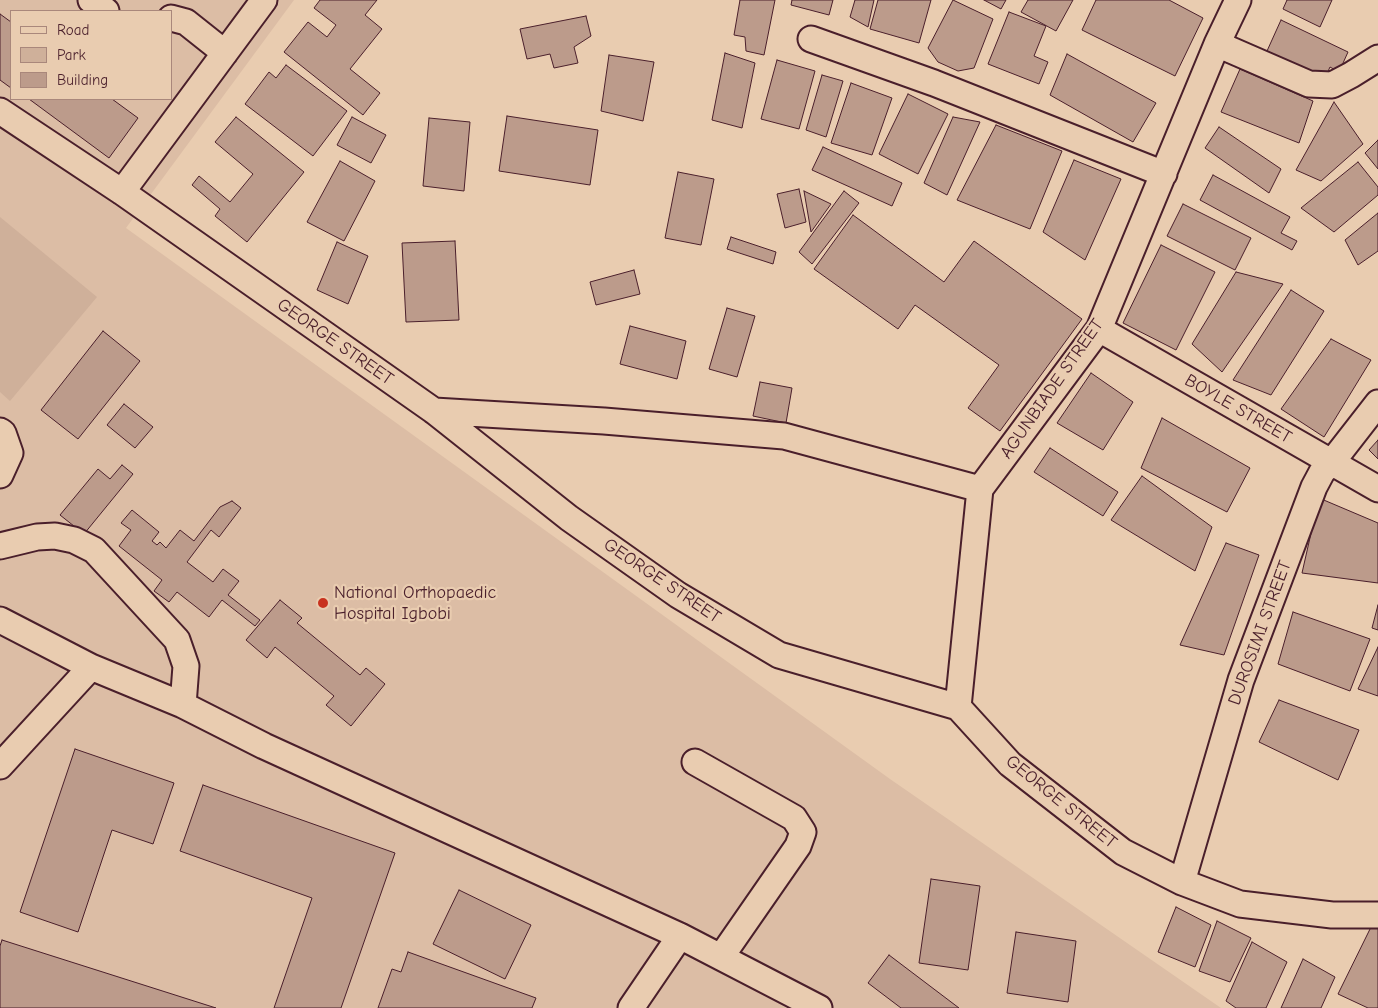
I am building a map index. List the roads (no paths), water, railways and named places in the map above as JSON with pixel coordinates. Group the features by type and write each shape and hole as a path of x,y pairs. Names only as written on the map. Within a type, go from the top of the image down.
{"street":[{"path":"91,0 105,10"},
{"path":"122,192 264,0"},
{"name":"AGUNBIADE STREET","path":"980,489 1099,330 1217,44 1231,2"},
{"path":"180,13 225,53"},
{"path":"811,39 934,83 1164,174"},
{"path":"1217,44 1309,84 1332,85 1378,58"},
{"name":"GEORGE STREET","path":"0,111 122,192 434,411 569,518 678,595 779,655 958,707 1010,764 1025,776 1123,852 1182,882 1240,904 1332,916 1378,915"},
{"name":"BOYLE STREET","path":"1099,330 1378,489"},
{"name":"DUROSIMI STREET","path":"1182,882 1241,680 1314,487 1322,472 1378,403"},
{"path":"434,411 604,421 784,436 980,489 958,707"},
{"path":"0,430 10,452 0,475"},
{"path":"0,546 37,537 55,536 74,540 94,550 177,640 186,666 183,705"},
{"path":"0,620 91,667 183,705 264,746 680,936 820,1008"},
{"path":"0,766 91,667"},
{"path":"696,762 794,818 803,832 798,846 721,957"},
{"path":"631,1008 680,936"}],"place":[{"name":"National Orthopaedic Hospital Igbobi","path":"323,603"}]}
